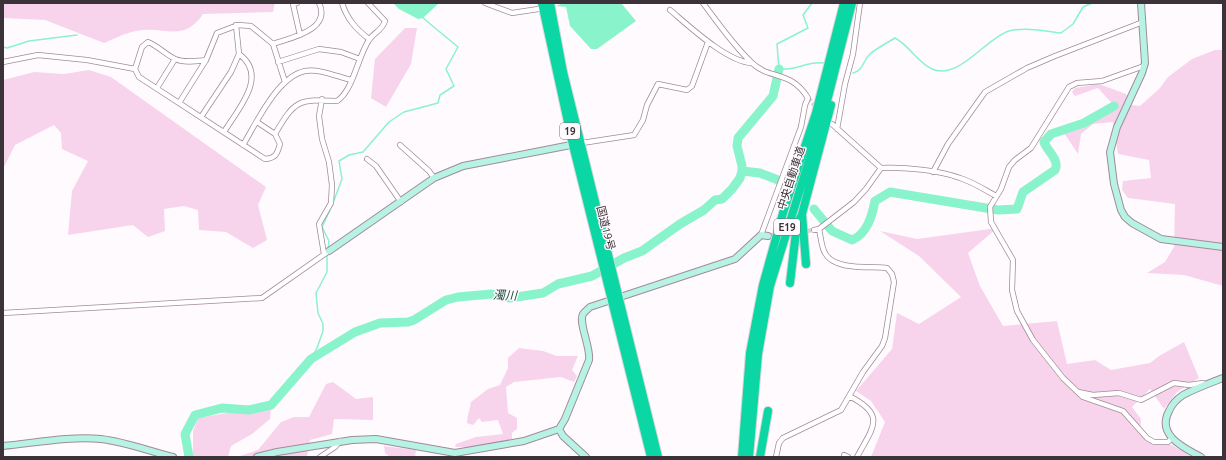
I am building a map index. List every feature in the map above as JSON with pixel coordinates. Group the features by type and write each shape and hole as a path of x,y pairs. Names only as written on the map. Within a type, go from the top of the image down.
{"highway":[{"name":"中央自動車道","path":"742,457 749,360 763,285 783,212 816,113 844,3"},
{"name":"中央自動車道","path":"749,457 758,354 770,286 779,252 825,109 852,3"},
{"name":"国道19号","path":"546,5 582,143 605,256"},
{"name":"国道19号","path":"546,5 573,145 605,256 651,457"},
{"path":"790,283 796,232 835,92 842,60 846,30"},
{"path":"802,214 806,264"},
{"name":"国道19号","path":"615,299 658,457"},
{"path":"760,457 768,411"}],"street":[{"path":"297,3 294,4 300,34"},
{"path":"273,44 311,30 321,14 319,3"},
{"path":"342,3 345,12 355,28 369,39"},
{"path":"275,134 295,105 310,99 337,101 341,98 369,39 383,27 385,21 368,3"},
{"path":"485,3 512,13 546,5"},
{"path":"257,457 340,441 376,439 455,452 524,441 559,429 565,419 590,360 590,352 582,321 583,314 590,307 735,259 761,235 801,127 805,105 808,98 802,88 781,76 752,63 703,3"},
{"path":"838,130 853,54 860,3"},
{"path":"1141,3 1145,50 1144,66 1112,141 1111,160 1114,184 1123,214 1137,227 1165,241 1223,247"},
{"path":"670,10 708,42 744,63 752,63"},
{"path":"933,172 948,144 985,92 1026,68 1143,22"},
{"path":"201,117 231,72 239,54 236,26"},
{"path":"179,103 206,60 217,33 236,26 251,26 273,44 285,82"},
{"path":"206,60 187,62 174,59 157,46 148,42 142,47 135,69 139,77 243,145 265,159 273,158 277,154 280,144 275,134 257,122"},
{"path":"3,313 262,298 434,178 463,166 582,143 634,135 643,120 647,105 658,84 665,84 687,90 692,86 708,42"},
{"path":"278,62 319,48 341,52 360,59"},
{"path":"224,132 251,87 252,74 249,62 239,54"},
{"path":"3,62 38,55 87,60 135,69"},
{"path":"156,88 174,59"},
{"path":"1144,66 1102,81 1077,83 1069,87 1031,148 1015,160 1009,167 1003,185 990,207 991,222 1013,260 1012,290 1017,311 1033,340 1063,378 1078,392 1091,401 1123,411 1147,438 1154,442 1168,442 1171,439"},
{"path":"243,145 285,82 292,76 306,71 350,80"},
{"path":"322,99 319,116 322,139 329,162 332,185 331,202 319,224 326,253"},
{"path":"832,124 881,168 933,172 960,178 996,196"},
{"path":"400,145 429,171 434,178"},
{"path":"367,159 376,166 401,202"},
{"path":"776,457 779,443 783,438 837,413 844,406 863,372 884,342 894,282 892,274 887,268 863,267 835,263 826,255 817,229 854,202 881,168"},
{"path":"761,235 768,236"},
{"path":"1201,457 1171,439 1165,422 1170,408 1183,396 1223,378"},
{"path":"1078,392 1093,395 1119,393 1141,400 1174,383 1185,383 1189,385 1203,383 1205,385"},
{"path":"849,396 864,403 872,411 873,416 872,430 857,457"},
{"path":"559,429 563,436 586,457"},
{"path":"3,446 64,440 100,439 119,442 173,457"},
{"path":"320,457 335,447 340,441"}],"shaded area":[{"path":"3,3 275,3 273,12 203,14 196,23 180,31 136,31 104,43 45,20 3,18"},
{"path":"393,3 439,3 423,18 418,19 399,9"},
{"path":"563,3 621,3 636,21 597,49 591,49 570,26 566,7 556,6"},
{"path":"405,28 417,28 411,64 386,107 371,98 375,59"},
{"path":"1215,50 1223,50 1223,286 1184,275 1147,273 1165,262 1174,247 1175,204 1128,198 1122,190 1123,181 1151,178 1149,160 1118,154 1113,122 1093,124 1081,134 1078,154 1064,133 1086,125 1116,108 1098,88 1075,96 1072,92 1075,88 1099,84 1126,94 1131,105 1140,106 1160,88 1168,77 1192,59"},
{"path":"89,70 111,77 266,187 258,205 267,240 253,248 226,232 199,230 198,210 184,206 164,209 165,231 148,237 133,225 68,235 72,191 88,161 62,149 61,133 54,125 15,145 3,169 3,80 34,72 64,74"},
{"path":"997,228 968,253 980,286 1003,326 1057,321 1067,364 1095,360 1111,370 1150,363 1159,356 1184,342 1199,378 1177,392 1164,409 1150,389 1132,407 1141,419 1140,435 1157,445 1172,445 1191,457 871,457 885,422 871,401 856,391 892,349 897,313 919,324 961,297 919,256 880,231 917,239"},
{"path":"519,348 543,351 557,356 578,356 572,370 577,376 574,382 561,377 514,382 506,387 508,413 517,418 517,429 512,433 512,439 471,447 455,447 456,444 476,437 503,434 498,420 482,422 479,418 473,425 467,423 467,418 471,402 488,389 500,385 508,368 508,358"},
{"path":"333,382 356,399 373,397 373,420 334,419 332,434 310,440 307,457 237,457 258,450 281,422 294,417 309,417 326,384"},
{"path":"271,409 270,419 252,434 231,446 228,457 193,457 193,431 198,418 227,413"},
{"path":"384,446 416,450 415,457 390,457 385,453"}],"waterway":[{"path":"812,3 803,15 808,28 777,44 779,69 791,69 812,63 823,63"},
{"path":"853,73 859,70 870,54 895,38 932,69 942,71 952,69 972,57 1000,35 1009,31 1028,29 1061,33 1073,24 1083,7 1092,3"},
{"path":"333,203 342,179 339,161 349,155 363,152 389,122 404,112 438,103 440,95 454,86 446,69 458,47 423,18"},
{"path":"3,47 7,48 29,41 77,35"},
{"name":"濁川","path":"189,457 185,434 195,415 222,408 249,410 271,405 311,359 355,332 380,323 408,322 414,320 446,300 458,297 491,294 510,298 543,293 558,284 592,276 624,258 642,251 680,224 704,210 715,200 722,199 740,178 742,171 737,146 738,138 773,96 779,69"},
{"path":"814,209 832,231 852,240 862,233 868,224 875,201 890,192 998,210 1017,209 1023,192 1055,170 1055,159 1044,142 1051,134 1084,123 1114,106"},
{"path":"742,171 760,173 778,180"},
{"path":"328,249 329,241 322,227 330,210"},
{"path":"311,359 323,331 323,324 318,313 316,293 327,272 327,254"}],"tunnel":[{"path":"808,98 817,108"},
{"path":"768,236 814,230"}]}
